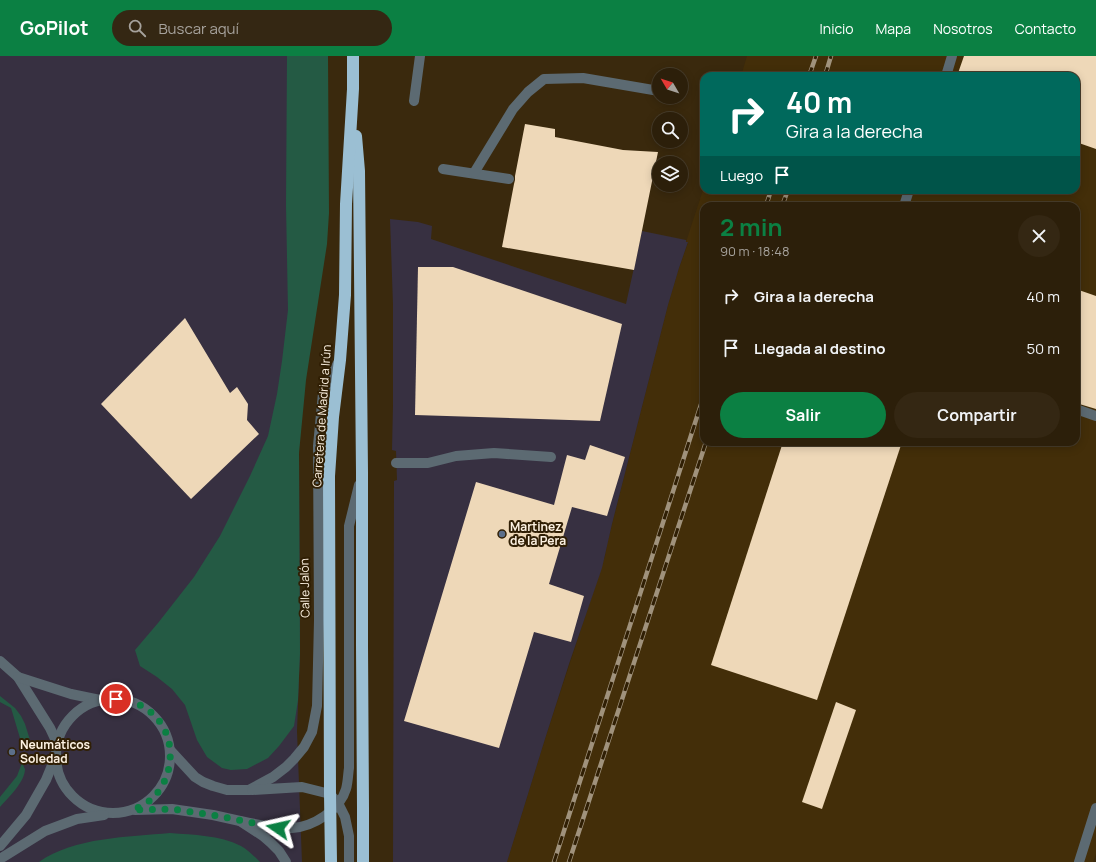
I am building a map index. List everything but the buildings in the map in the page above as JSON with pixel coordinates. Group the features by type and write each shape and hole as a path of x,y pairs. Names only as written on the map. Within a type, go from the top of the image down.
{"highway":[{"name":"Carretera de Madrid a Irún","path":"352,56 359,171 362,472 363,862"},
{"name":"Carretera de Madrid a Irún","path":"331,862 334,807 330,794 329,476 333,417 340,360 344,295 346,204 353,89"}],"street":[{"path":"414,101 420,56"},
{"path":"947,72 952,56"},
{"path":"474,173 513,109 528,92 544,79 584,78 652,90"},
{"path":"443,169 509,179"},
{"name":"Calle Jalón","path":"249,790 273,777 286,767 304,747 312,732 318,706 318,446 323,393 340,360"},
{"path":"1080,410 1096,416"},
{"path":"396,463 428,464 456,456 494,453 551,457"},
{"name":"Carretera de Madrid a Irún","path":"334,807 346,789 349,768 349,526 362,472"},
{"path":"0,661 18,677 43,716 58,745"},
{"path":"0,859 45,832 77,819 108,814 118,814 133,810 145,804 157,794 166,780 170,764 170,750 167,735 153,714 142,706 128,700 100,700 71,694 18,677"},
{"path":"0,846 26,814 46,780 56,756 59,737 66,724 78,711 87,705 100,700"},
{"name":"Calle Jalón","path":"170,750 195,777 203,782 227,790 302,788 330,794"},
{"path":"56,756 57,769 68,792 87,808 108,814"},
{"path":"133,810 172,809 213,815 278,828 292,828 304,826 322,818 334,807 344,817 349,836 349,862"},
{"path":"1078,862 1096,808"},
{"path":"240,821 271,843 286,862"}],"shaded area":[{"path":"0,56 300,56 300,653 297,731 302,862 0,862"},
{"path":"747,56 1096,56 1096,854 1093,862 507,862 545,739 605,556 668,305 688,243 686,242 702,194 1080,194 1080,72 742,72"},
{"name":"Martinez de la Pera","path":"390,219 418,222 432,226 431,239 626,304 642,231 686,240 686,242 688,242 668,305 602,568 569,664 507,862 393,862 394,481 397,480 396,451 392,450 393,305"}],"green space":[{"path":"287,56 328,56 329,213 327,244 306,380 299,453 300,653 298,700 294,726 268,758 247,769 231,770 222,768 207,757 197,740 185,705 172,689 140,666 135,650 194,577 220,536 268,436 277,394 288,310 286,205"},
{"path":"0,696 15,708 21,716 30,740 27,747 23,748 11,708 0,702"},
{"path":"22,763 25,769 22,779 16,790 0,807 0,797 17,776"},
{"path":"170,833 206,836 233,842 246,849 260,862 39,862 68,847 85,843 120,837"}],"railway":[{"path":"810,72 816,56"},
{"path":"826,72 831,56"},
{"path":"767,202 770,194"},
{"path":"784,202 786,194"},
{"path":"554,862 700,407"},
{"path":"569,862 705,446"}],"place":[{"name":"Martinez de la Pera","path":"502,534"},
{"name":"Neumáticos Soledad","path":"12,752"}],"route":[{"path":"116,699 128,700 142,706 153,714 167,735 170,750 170,764 166,780 157,794 145,804 133,810 172,809 213,815 278,828"}]}
